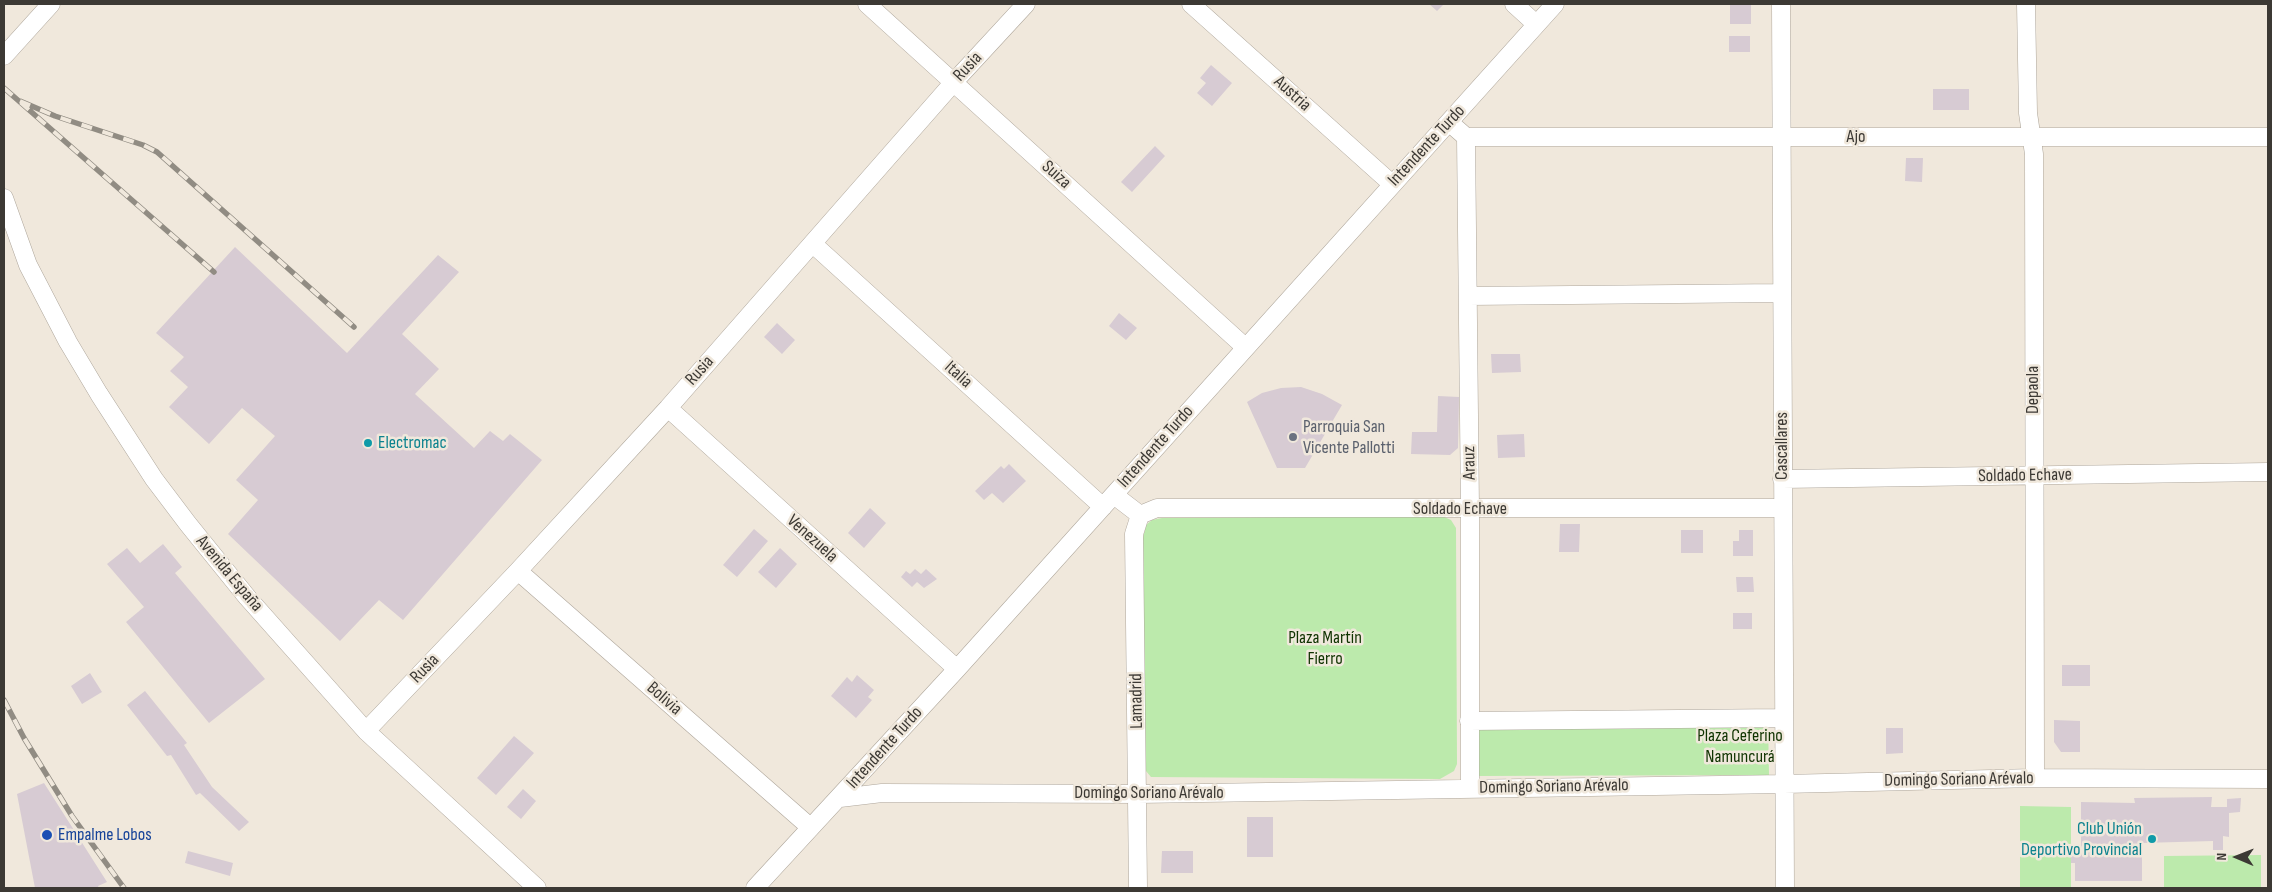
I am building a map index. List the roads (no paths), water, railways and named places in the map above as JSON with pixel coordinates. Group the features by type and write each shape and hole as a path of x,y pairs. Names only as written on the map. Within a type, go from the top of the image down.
{"street":[{"path":"4,56 51,4"},
{"name":"Suiza","path":"867,4 1245,347"},
{"name":"Rusia","path":"366,731 518,571 668,408 953,82 1026,4"},
{"name":"Austria","path":"1191,4 1392,184"},
{"path":"1514,4 1536,24"},
{"name":"Intendente Turdo","path":"755,888 840,798 1392,184 1450,123 1555,4"},
{"name":"Cascallares","path":"1781,4 1781,508 1785,888"},
{"name":"Depaola","path":"2026,4 2028,113 2034,154 2033,476 2035,778"},
{"path":"1450,123 1466,137"},
{"name":"Ajo","path":"1466,137 2268,137"},
{"name":"Arauz","path":"1466,137 1470,509 1470,788"},
{"name":"Avenida España","path":"4,198 28,265 60,327 94,386 154,479 247,597 366,731 537,888"},
{"name":"Italia","path":"813,244 1108,501 1140,515"},
{"path":"1468,296 1781,293"},
{"name":"Venezuela","path":"668,408 956,669"},
{"name":"Soldado Echave","path":"1782,479 2268,472"},
{"name":"Soldado Echave","path":"1140,515 1157,508 1781,508"},
{"name":"Lamadrid","path":"1138,888 1134,534 1140,515"},
{"name":"Bolivia","path":"518,571 810,828"},
{"path":"1469,721 1783,718"},
{"name":"Domingo Soriano Arévalo","path":"840,798 882,793 1138,794 1784,784 2035,778 2268,778"}],"railway":[{"path":"4,88 214,272"},
{"path":"20,101 55,116 143,145 157,152 354,327"},
{"path":"4,700 24,738 72,816 124,888"}],"place":[{"name":"Parroquia San Vicente Pallotti","path":"1293,437"},
{"name":"Electromac","path":"368,443"},
{"name":"Empalme Lobos","path":"47,835"},
{"name":"Club Unión Deportivo Provincial","path":"2152,839"}],"park label":[{"name":"Plaza Martín Fierro","path":"1325,648"},
{"name":"Plaza Ceferino Namuncurá","path":"1740,746"}]}
